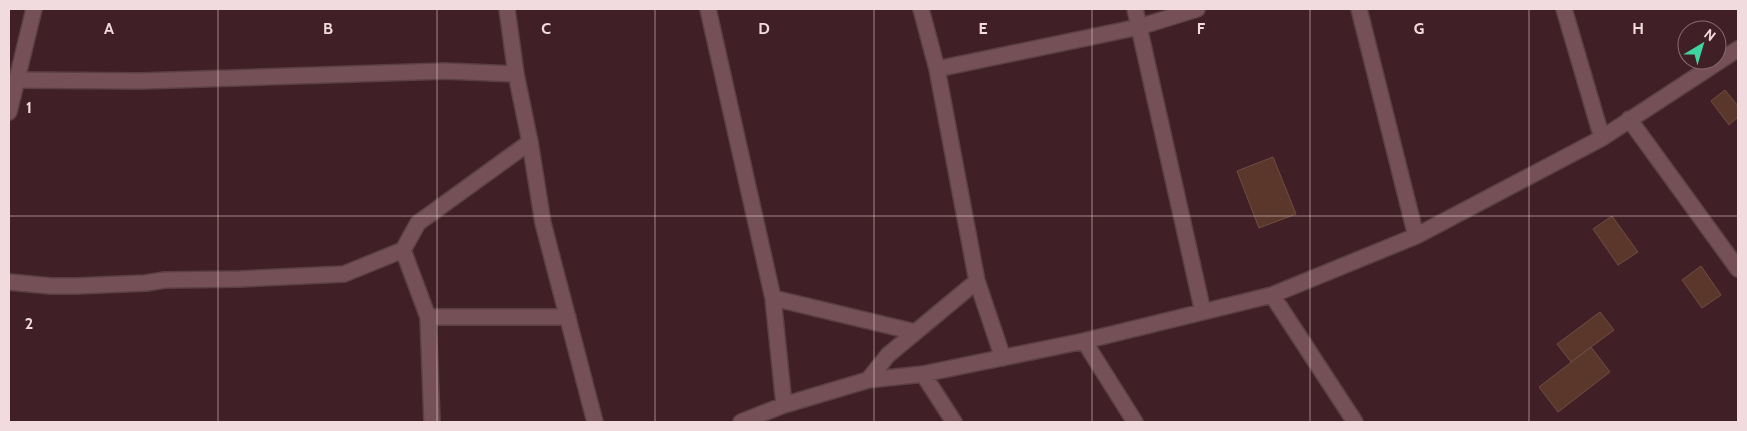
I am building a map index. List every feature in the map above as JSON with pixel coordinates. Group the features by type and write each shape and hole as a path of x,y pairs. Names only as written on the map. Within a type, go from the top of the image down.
{"street":[{"path":"9,112 34,9"},
{"path":"507,9 516,74 530,142 543,223 595,422"},
{"path":"708,9 773,298 784,405"},
{"path":"920,9 937,69 976,281 1003,358"},
{"path":"1135,9 1203,312"},
{"path":"937,69 1139,27 1197,9"},
{"path":"1360,9 1416,236"},
{"path":"1564,9 1602,138"},
{"path":"741,422 784,405 868,380 923,374 1084,341 1272,295 1416,236 1602,138 1738,49"},
{"path":"16,80 141,81 446,71 516,74"},
{"path":"1629,119 1738,269"},
{"path":"9,282 76,286 146,283 165,280 240,280 344,274 403,250 418,223 530,142"},
{"path":"403,250 428,317 432,422"},
{"path":"868,380 888,355 976,281"},
{"path":"1272,295 1355,422"},
{"path":"773,298 915,332"},
{"path":"428,317 568,317"},
{"path":"1084,341 1135,422"},
{"path":"923,374 954,422"}],"building":[{"path":"1725,90 1738,106 1738,117 1729,125 1711,101"},
{"path":"1273,157 1296,214 1259,228 1237,171"},
{"path":"1612,216 1638,252 1618,265 1593,229"},
{"path":"1701,266 1721,295 1702,308 1682,280"},
{"path":"1600,312 1614,330 1571,362 1557,344"},
{"path":"1591,347 1610,372 1558,412 1539,387"}]}
